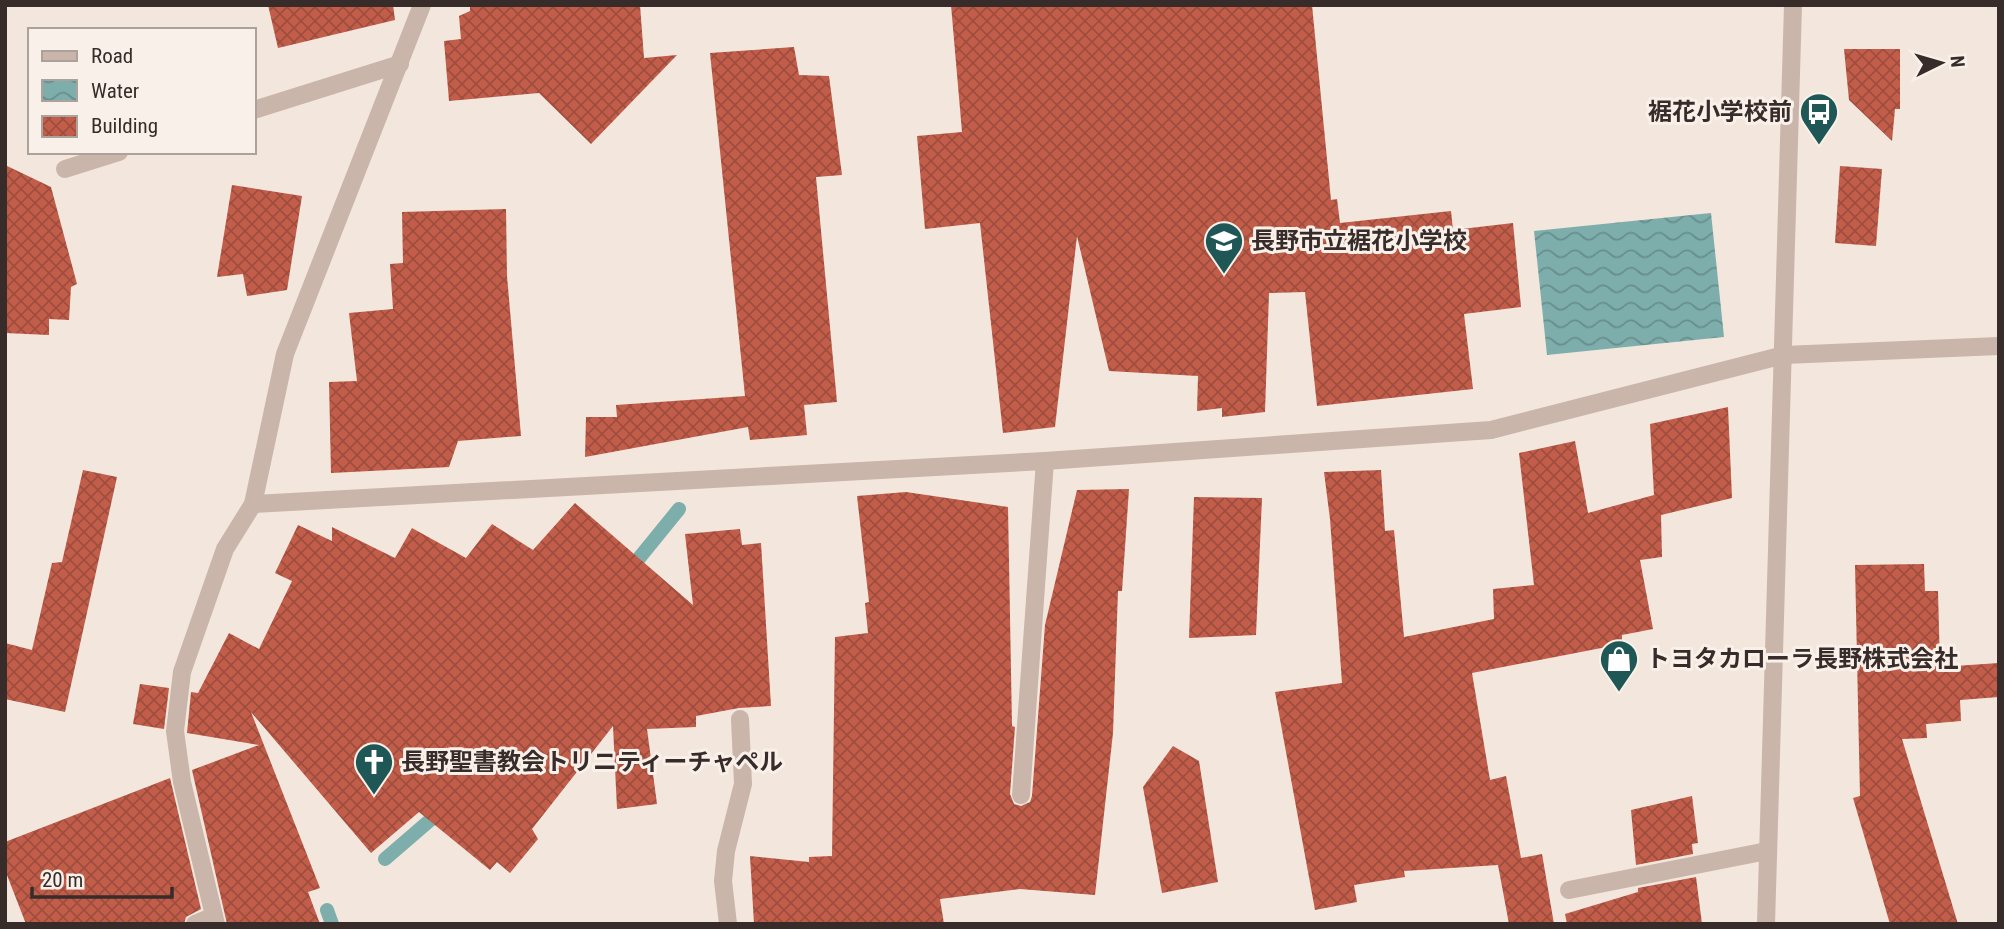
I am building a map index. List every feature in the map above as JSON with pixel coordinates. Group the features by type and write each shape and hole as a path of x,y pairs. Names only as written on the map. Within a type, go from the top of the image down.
{"street":[{"path":"195,924 215,920 182,782 175,731 182,672 225,549 253,505 285,354 422,5"},
{"path":"1766,924 1793,5"},
{"path":"256,109 400,64"},
{"path":"65,169 113,154"},
{"path":"253,505 1045,461 1491,430 1784,355 1999,346"},
{"path":"1021,795 1045,461"},
{"path":"729,924 723,881 726,851 743,784 740,719"},
{"path":"1569,890 1767,850"}],"water":[{"path":"1711,213 1724,337 1547,355 1534,231"}],"building":[{"path":"268,5 393,5 395,20 278,48"},
{"path":"470,5 640,5 644,58 677,55 591,144 539,93 449,101 444,41 461,39 459,16 470,11"},
{"path":"951,5 1312,5 1331,200 1337,199 1340,223 1451,211 1453,230 1513,223 1521,307 1464,314 1473,389 1317,406 1305,292 1269,293 1265,412 1222,417 1222,408 1197,411 1198,376 1109,371 1077,236 1055,427 1003,433 980,223 925,229 917,136 962,132"},
{"path":"794,47 799,75 829,76 842,175 816,177 837,402 804,405 807,435 750,440 748,427 585,457 586,417 617,417 616,405 745,396 710,53"},
{"path":"1844,49 1900,49 1900,109 1895,109 1892,141 1849,100"},
{"path":"5,165 51,187 77,284 71,287 69,320 49,319 49,335 5,333"},
{"path":"1840,166 1882,169 1876,246 1835,243"},
{"path":"232,185 302,196 287,290 247,296 243,274 217,277"},
{"path":"506,209 507,276 521,436 458,441 449,467 331,473 329,382 357,381 349,313 393,309 390,264 403,263 402,212"},
{"path":"1728,407 1732,498 1661,515 1662,557 1640,560 1653,629 1622,635 1622,644 1472,673 1490,780 1506,776 1521,858 1542,854 1554,924 1509,924 1498,865 1404,871 1405,877 1354,885 1357,902 1315,910 1275,692 1342,683 1324,472 1381,470 1385,531 1394,530 1404,637 1494,619 1493,589 1534,585 1519,453 1575,441 1588,513 1654,495 1650,424"},
{"path":"83,470 117,477 65,712 5,699 5,643 32,650 52,563 62,562"},
{"path":"1129,489 1122,591 1118,591 1113,733 1095,895 1020,889 940,899 944,924 754,924 750,856 809,862 809,857 832,856 835,637 868,633 865,603 869,602 857,496 906,492 1008,507 1012,726 1015,727 1010,794 1014,804 1021,806 1030,802 1032,796 1045,625 1077,490"},
{"path":"1194,497 1262,498 1256,635 1189,638"},
{"path":"575,503 693,605 685,534 740,529 742,545 761,543 771,706 739,708 696,716 696,727 647,729 657,804 617,809 613,726 532,829 538,839 510,873 497,862 490,870 419,812 371,853 251,712 320,888 308,892 320,924 227,924 192,770 259,745 187,733 191,692 198,693 229,633 259,649 292,581 275,573 298,525 332,541 332,527 395,558 412,528 466,558 492,524 533,550"},
{"path":"1924,564 1925,591 1938,591 1940,667 1999,663 1999,697 1960,700 1961,721 1926,724 1927,738 1902,739 1958,924 1890,924 1853,798 1860,796 1855,565"},
{"path":"140,684 169,688 164,729 133,724"},
{"path":"1173,746 1199,761 1218,882 1162,893 1143,787"},
{"path":"170,778 201,909 186,917 184,924 26,924 5,870 5,842"},
{"path":"1692,796 1698,843 1692,844 1693,854 1636,865 1631,810"},
{"path":"1696,877 1702,924 1567,924 1565,914 1638,892 1638,888"}],"waterway":[{"path":"627,573 679,509"},
{"path":"385,859 443,809"},
{"path":"327,910 332,924"}],"place":[{"name":"裾花小学校前","path":"1819,146"},
{"name":"長野市立裾花小学校","path":"1224,275"},
{"name":"トヨタカローラ長野株式会社","path":"1619,693"},
{"name":"長野聖書教会トリニティーチャペル","path":"374,796"}]}
